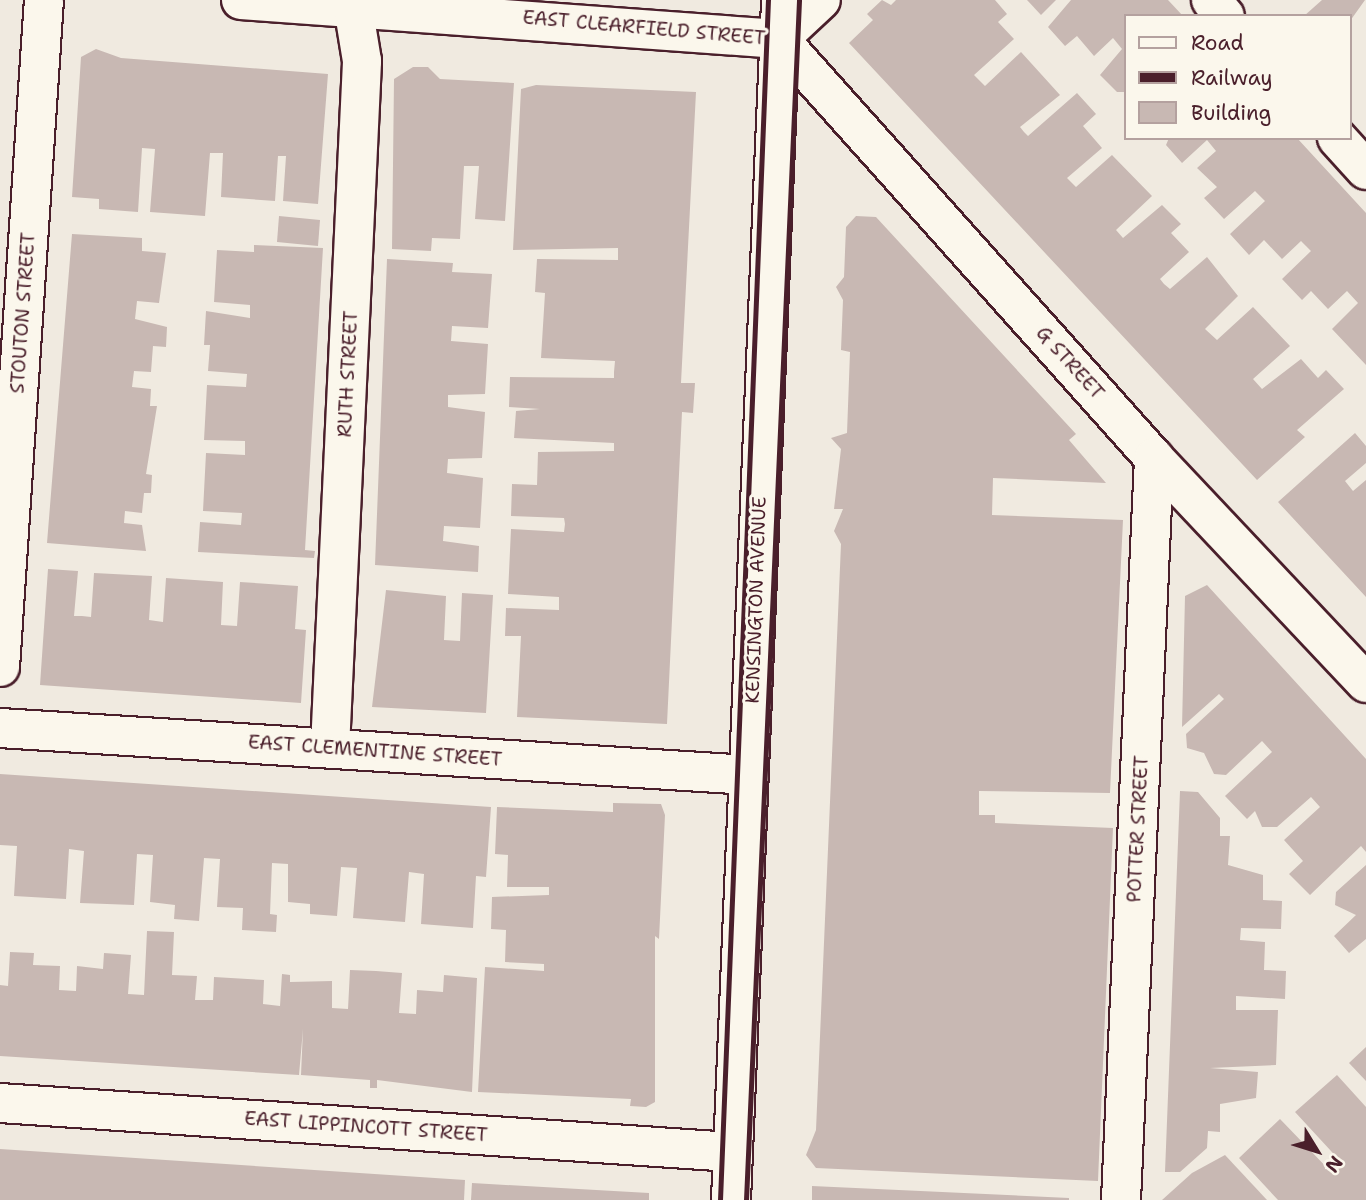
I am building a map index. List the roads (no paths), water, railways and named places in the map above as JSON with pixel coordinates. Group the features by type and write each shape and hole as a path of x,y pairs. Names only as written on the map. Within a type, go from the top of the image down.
{"street":[{"name":"STOUTON STREET","path":"0,667 44,0"},
{"name":"EAST CLEARFIELD STREET","path":"242,0 352,3 779,39 821,0"},
{"name":"KENSINGTON AVENUE","path":"731,1200 781,0"},
{"path":"1211,0 1223,14"},
{"name":"RUTH STREET","path":"330,748 362,61 352,3"},
{"name":"G STREET","path":"779,39 1154,458 1366,682"},
{"path":"1339,140 1366,170"},
{"name":"POTTER STREET","path":"1121,1200 1154,458"},
{"name":"EAST CLEMENTINE STREET","path":"0,728 749,775"},
{"name":"EAST LIPPINCOTT STREET","path":"0,1103 732,1152"}],"railway":[{"path":"720,1200 768,0"},
{"path":"746,1200 799,0"}]}
